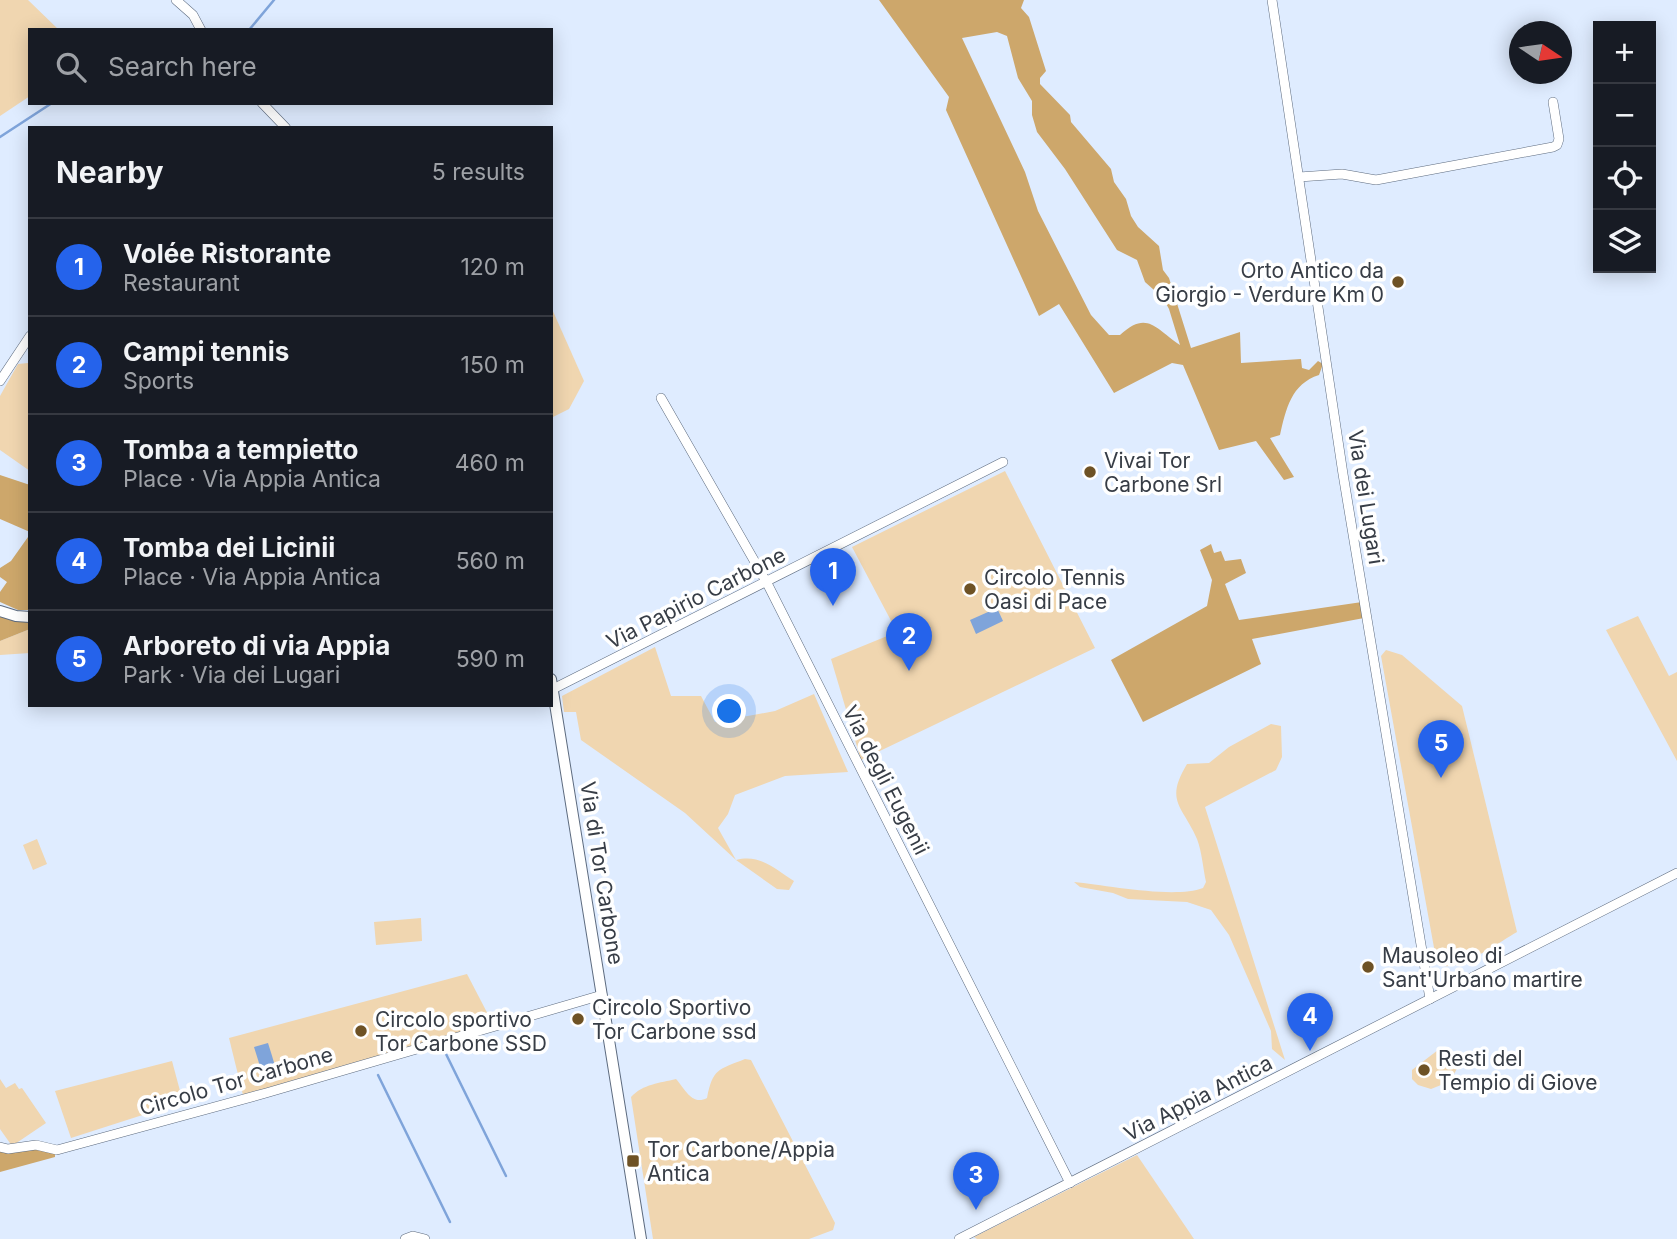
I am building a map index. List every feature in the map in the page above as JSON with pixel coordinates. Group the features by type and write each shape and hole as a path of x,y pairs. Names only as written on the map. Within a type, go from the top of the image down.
{"main road":[{"path":"0,611 28,617"},
{"name":"Via di Tor Carbone","path":"553,690 642,1239"}],"street":[{"path":"176,0 193,16 200,28"},
{"name":"Via dei Lugari","path":"1272,0 1343,474 1430,999"},
{"path":"1299,177 1340,174 1373,180 1553,147 1559,142 1553,102"},
{"path":"264,105 284,126"},
{"path":"0,381 28,339"},
{"name":"Via degli Eugenii","path":"661,398 767,583 1070,1183"},
{"name":"Via Papirio Carbone","path":"553,684 767,583 1003,462"},
{"name":"Via Appia Antica","path":"959,1239 1677,873"},
{"name":"Circolo Tor Carbone","path":"0,1147 8,1149 36,1145 57,1150 266,1093 602,995"},
{"path":"405,1239 413,1236 425,1239"}],"shaded area":[{"path":"0,0 28,0 57,28 28,28 28,97 0,116"},
{"path":"879,0 1024,0 1021,8 1029,17 1046,71 1040,78 1040,84 1070,115 1071,122 1111,169 1114,182 1126,199 1131,216 1138,227 1159,246 1163,270 1169,278 1191,348 1240,332 1241,363 1301,359 1302,368 1309,370 1318,361 1323,364 1319,375 1302,385 1291,399 1280,435 1270,438 1294,477 1284,480 1256,441 1219,450 1183,365 1172,363 1114,393 1059,304 1039,316 946,110 949,97","holes":["997,32 1007,36 1018,78 1032,101 1032,115 1037,132 1065,169 1117,250 1137,260 1145,282 1163,298 1180,345 1151,324 1144,323 1137,324 1120,335 1109,335 1091,315 1038,211 1025,172 962,38"]},
{"path":"553,311 584,381 569,409 553,417"},
{"path":"28,363 28,470 0,450 0,396 18,364"},
{"name":"Circolo Tennis Oasi di Pace","path":"1005,471 1095,648 861,760 831,659 897,632 852,547"},
{"path":"0,475 28,484 28,531 0,519"},
{"path":"28,537 28,610 18,610 0,602 0,592 7,582 0,577 0,568 11,561"},
{"path":"1211,544 1214,553 1221,551 1225,561 1241,559 1246,573 1225,584 1239,620 1362,602 1364,618 1252,639 1261,664 1143,722 1111,660 1207,606 1212,580 1200,550"},
{"path":"0,615 28,622 28,630 0,641"},
{"path":"1638,616 1669,676 1677,672 1677,761 1606,630"},
{"path":"28,630 28,653 0,655 0,641"},
{"path":"655,647 671,696 701,696 715,722 775,711 814,694 848,772 785,776 735,795 728,814 718,828 736,860 685,813 581,740 576,712 564,712 562,696"},
{"path":"1386,650 1402,655 1462,706 1517,932 1477,956 1455,965 1437,964 1381,656"},
{"path":"1271,724 1281,726 1282,757 1276,770 1205,807 1285,1060 1272,1049 1271,1031 1229,935 1211,910 1187,902 1128,899 1113,893 1080,887 1074,882 1158,892 1203,888 1206,882 1199,844 1176,796 1180,777 1187,764 1209,763 1229,747"},
{"path":"37,839 47,864 33,870 23,845"},
{"path":"736,860 760,861 794,881 789,890 777,889"},
{"path":"421,918 422,941 376,945 374,922"},
{"name":"Circolo sportivo Tor Carbone SSD","path":"467,974 493,1024 243,1095 229,1038"},
{"path":"1438,1050 1447,1052 1458,1066 1456,1071 1448,1080 1431,1089 1418,1085 1412,1079 1412,1070"},
{"path":"745,1059 751,1060 835,1223 833,1230 809,1239 653,1239 631,1097 646,1087 676,1079 689,1095 702,1100 707,1098 718,1071"},
{"path":"172,1061 183,1102 71,1138 55,1091"},
{"path":"0,1079 6,1088 15,1083 19,1089 22,1088 46,1123 12,1146 0,1129"},
{"path":"0,1147 55,1148 55,1157 0,1172"},
{"path":"1137,1155 1194,1239 974,1237"}],"water":[{"path":"997,608 1003,621 976,634 970,620"},
{"path":"268,1043 277,1072 263,1076 254,1047"}],"waterway":[{"path":"251,28 274,0"},
{"path":"0,137 49,105"},
{"path":"446,1054 506,1176"},
{"path":"378,1075 450,1222"}],"place":[{"name":"Orto Antico da Giorgio - Verdure Km 0","path":"1398,282"},
{"name":"Vivai Tor Carbone Srl","path":"1090,472"},
{"name":"Circolo Tennis Oasi di Pace","path":"970,589"},
{"name":"Volée Ristorante","path":"833,606"},
{"name":"Campi tennis","path":"909,671"},
{"name":"Arboreto di via Appia","path":"1441,778"},
{"name":"Mausoleo di Sant'Urbano martire","path":"1368,967"},
{"name":"Circolo Sportivo Tor Carbone ssd","path":"578,1019"},
{"name":"Circolo sportivo Tor Carbone SSD","path":"361,1031"},
{"name":"Tomba dei Licinii","path":"1310,1051"},
{"name":"Resti del Tempio di Giove","path":"1424,1070"},
{"name":"Tor Carbone/Appia Antica","path":"633,1161"},
{"name":"Tomba a tempietto","path":"976,1210"}]}
